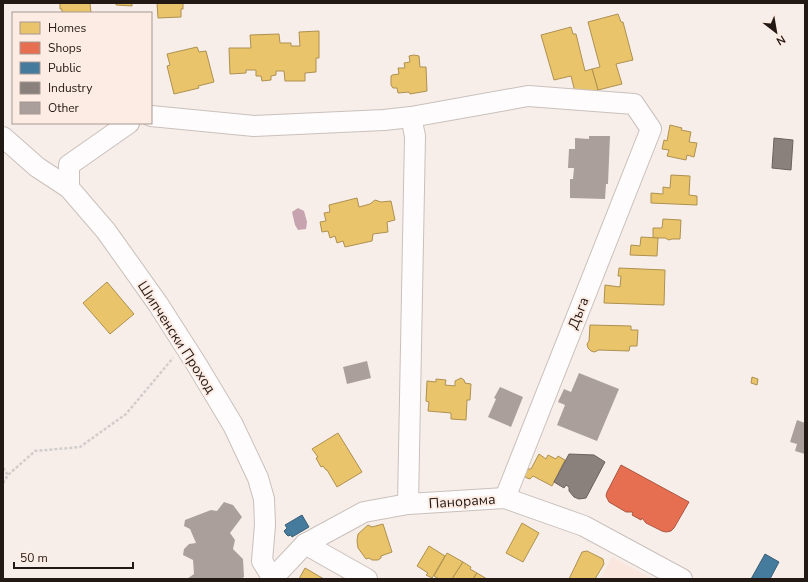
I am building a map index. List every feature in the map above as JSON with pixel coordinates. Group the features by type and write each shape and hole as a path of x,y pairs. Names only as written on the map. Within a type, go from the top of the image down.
{"street":[{"name":"Дъга","path":"411,117 528,96 634,104 651,129 504,498"},
{"path":"152,116 254,126 384,120 411,117 415,136 408,504"},
{"path":"69,188 69,165 128,124"},
{"name":"Шипченски Проход","path":"3,137 37,167 69,188 110,237 158,304 197,365 233,425 258,478 264,499 265,525 262,561 272,579"},
{"name":"Панорама","path":"272,579 305,544 364,512 408,504 504,498 584,526 682,579"},
{"path":"305,544 367,579"}],"path":[{"path":"3,483 8,475 35,451 80,446 126,414 184,345"},
{"path":"3,468 8,475"}],"shaded area":[{"path":"298,208 304,211 307,222 306,229 298,230 295,225 292,212"},
{"path":"612,557 653,579 600,579"}],"building: Homes":[{"path":"60,3 90,3 91,12 62,12 62,9 60,9"},
{"path":"116,3 132,3 132,6 116,5"},
{"path":"157,3 183,3 181,17 158,18"},
{"path":"618,14 621,22 623,22 633,60 616,64 622,84 598,90 592,69 600,67 588,22"},
{"path":"571,27 573,34 576,34 585,71 592,69 598,90 576,96 571,76 554,80 541,35"},
{"path":"319,31 319,58 316,58 316,72 305,73 305,81 285,81 284,71 276,71 276,75 271,76 271,80 262,81 261,76 256,76 256,70 246,70 246,73 230,74 229,48 251,48 250,35 279,34 280,43 291,43 291,46 300,46 299,32"},
{"path":"197,47 199,52 206,51 214,82 198,86 199,88 174,94 167,66 170,65 167,54"},
{"path":"409,56 419,56 420,67 426,67 427,91 410,94 409,92 398,93 397,88 393,88 391,85 391,76 399,74 398,68 405,68 404,63 410,62"},
{"path":"670,125 682,128 681,130 691,132 689,142 697,143 694,157 687,155 686,160 667,156 669,150 662,149 664,140 667,141"},
{"path":"671,175 690,176 689,195 697,196 697,205 651,203 651,193 663,194 663,187 670,188"},
{"path":"357,198 359,207 370,204 375,200 381,202 391,201 395,220 387,222 388,232 373,234 372,241 345,247 343,241 337,243 335,236 330,238 328,231 322,232 320,222 326,221 324,213 330,212 329,205"},
{"path":"663,219 681,220 680,239 669,240 665,238 653,238 653,228 662,228"},
{"path":"641,237 658,238 657,256 630,255 631,245 640,246"},
{"path":"619,268 665,270 664,305 604,303 605,285 620,287 621,276 618,276"},
{"path":"107,282 134,314 110,334 83,303"},
{"path":"590,325 631,326 631,330 638,330 637,346 630,346 629,351 591,351 587,344 589,341"},
{"path":"752,377 758,379 757,385 751,383"},
{"path":"461,378 465,383 471,384 470,400 467,400 466,420 451,419 451,413 428,411 429,402 426,401 427,381 436,382 436,379 446,380 445,385 455,386 455,381"},
{"path":"338,433 362,472 337,487 327,470 323,466 321,467 316,458 318,457 312,449"},
{"path":"539,454 546,459 548,455 556,459 558,456 565,460 552,486 533,476 530,479 524,476 527,469 531,469"},
{"path":"522,523 539,533 523,562 506,553"},
{"path":"383,524 392,552 381,556 378,560 372,560 369,558 366,559 358,548 358,534 368,525 372,527"},
{"path":"429,546 445,556 432,578 426,575 428,573 417,566"},
{"path":"587,551 603,559 604,564 595,579 569,579 582,552"},
{"path":"447,553 463,562 452,579 439,579 434,576"},
{"path":"463,562 477,573 473,579 452,579"},
{"path":"305,568 324,579 299,579"},
{"path":"477,573 487,579 473,579"}],"building: Shops":[{"path":"621,465 689,502 671,531 662,531 646,523 642,518 641,520 632,515 632,512 626,512 609,502 606,496 607,492"}],"building: Public":[{"path":"302,515 309,527 292,537 291,535 288,536 284,531 287,528 285,525"},
{"path":"765,554 779,562 770,579 751,579"}],"building: Industry":[{"path":"774,138 793,140 791,170 772,168"},
{"path":"569,454 594,455 605,462 586,498 579,499 574,497 569,491 569,487 566,485 564,488 554,482"}],"building: Other":[{"path":"589,136 610,136 608,184 606,184 605,199 570,198 570,179 573,179 574,168 568,168 569,149 575,149 575,138 589,139"},
{"path":"367,361 371,378 347,384 343,367"},
{"path":"579,373 619,389 597,441 557,425 565,405 558,402 564,389 571,392"},
{"path":"500,387 523,397 511,427 488,417 496,399 494,398"},
{"path":"797,420 805,423 805,454 795,451 797,444 790,442"},
{"path":"224,502 233,505 242,517 230,533 235,540 233,549 243,559 244,577 241,579 187,579 194,574 193,560 183,555 184,549 189,544 196,543 190,529 184,526 185,520 211,510 217,511"}]}
